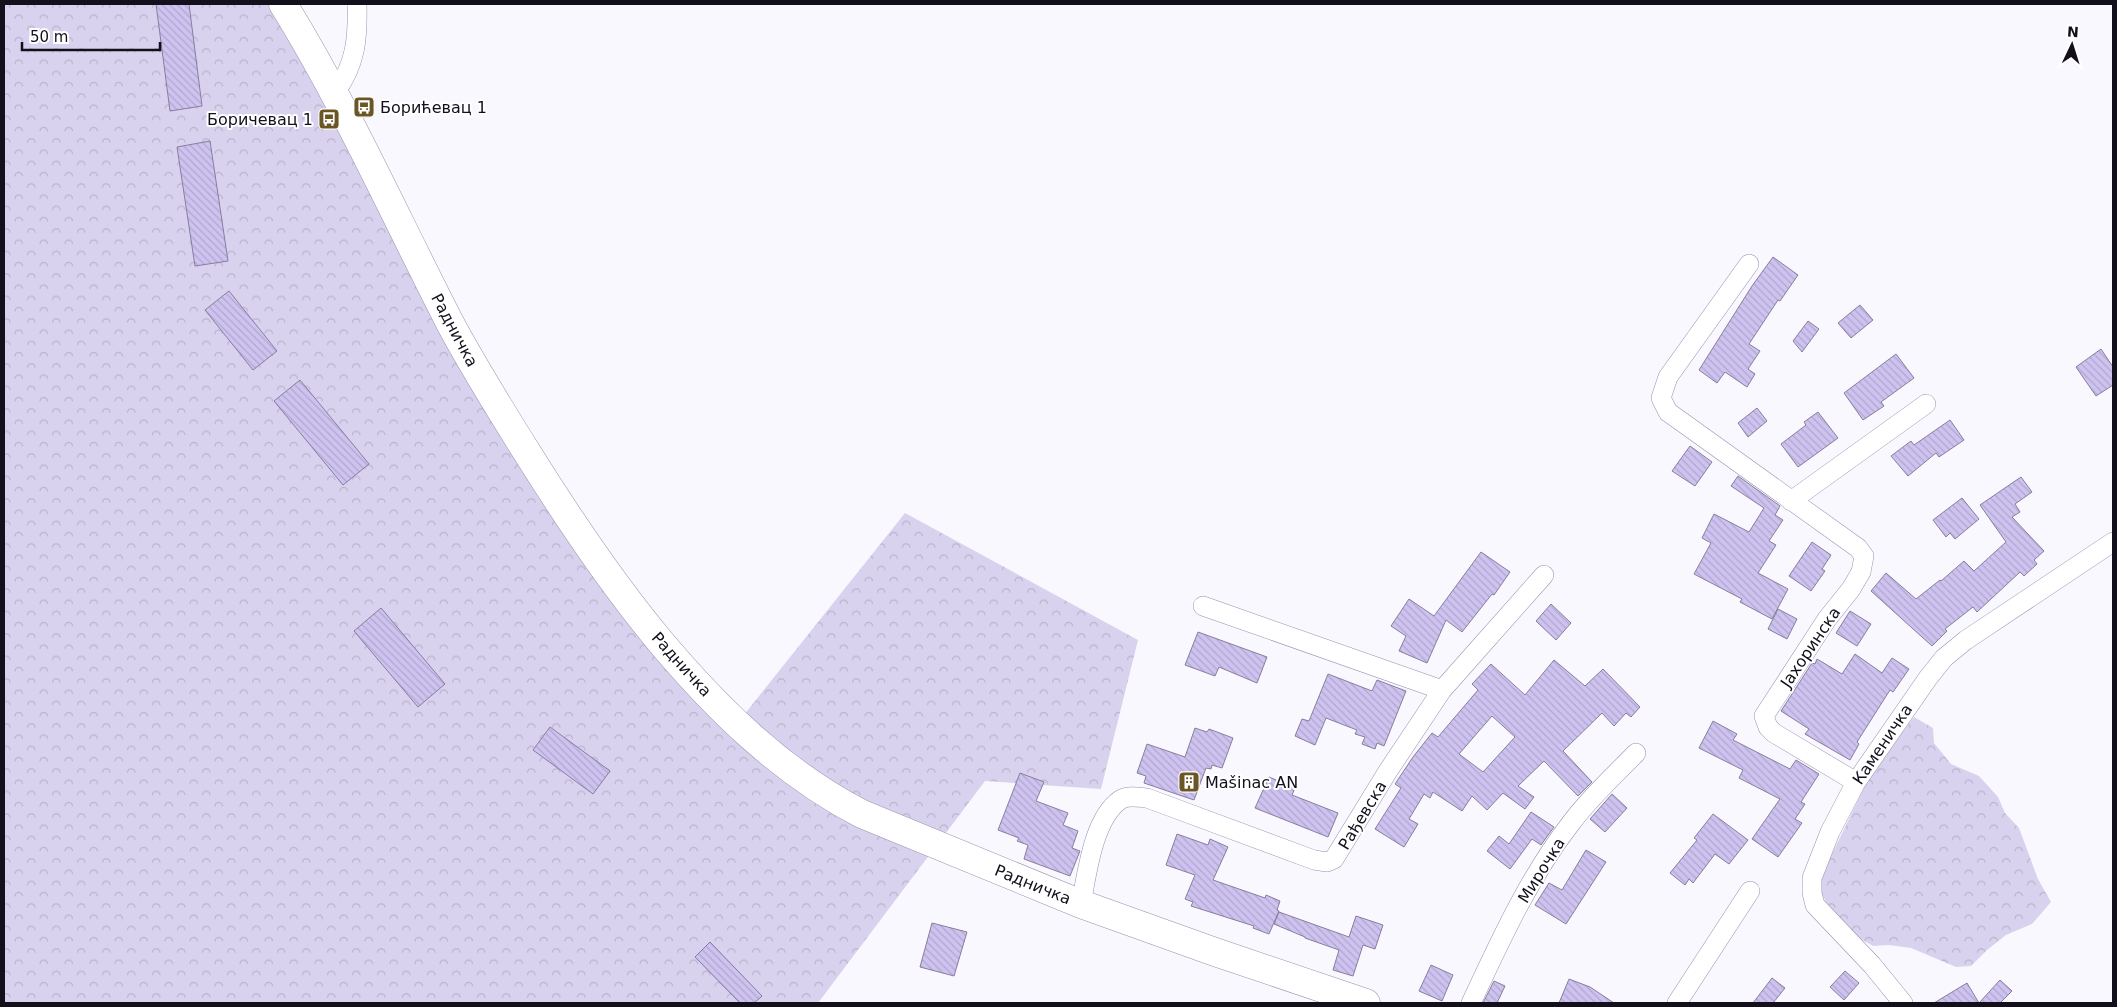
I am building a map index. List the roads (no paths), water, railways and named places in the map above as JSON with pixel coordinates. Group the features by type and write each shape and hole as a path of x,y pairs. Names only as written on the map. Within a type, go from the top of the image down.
{"street":[{"name":"Радничка","path":"283,4 334,92 447,316 491,396 553,494 609,577 682,667 736,722 807,782 836,801 895,829 1081,904 1366,1003"},
{"path":"334,92 350,68 358,23 357,4"},
{"name":"Јахоринска","path":"1748,264 1668,378 1661,398 1668,412 1858,548 1864,556 1861,572 1851,589 1827,619 1764,716 1765,722 1774,732 1856,782"},
{"path":"1791,501 1926,404"},
{"name":"Каменичка","path":"1903,1003 1877,971 1815,905 1812,892 1812,878 1830,832 1856,782 1944,658 1966,640 2113,542"},
{"name":"Рађевска","path":"1081,904 1093,850 1104,819 1121,799 1132,797 1147,798 1314,860 1327,862 1334,859 1388,771 1442,690 1544,575"},
{"path":"1203,606 1442,690"},
{"name":"Мирочка","path":"1471,1003 1504,932 1550,853 1578,813 1636,753"},
{"path":"1677,1003 1750,891"}],"place":[{"name":"Борићевац 1","path":"364,107"},
{"name":"Боричевац 1","path":"329,119"},
{"name":"Mašinac AN","path":"1189,782"}]}
